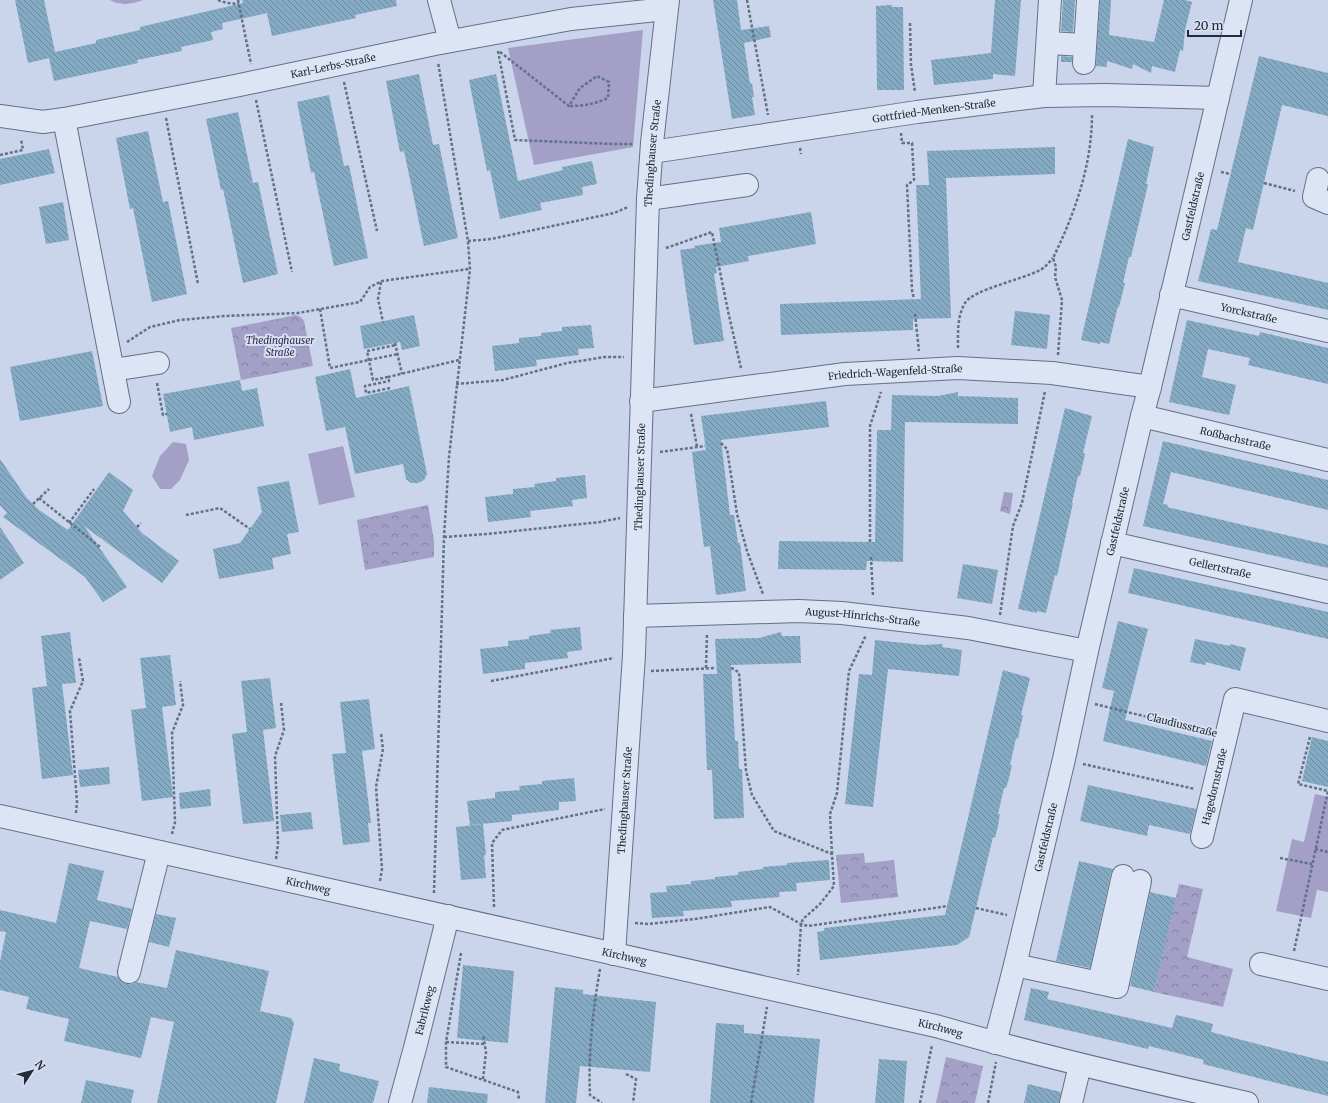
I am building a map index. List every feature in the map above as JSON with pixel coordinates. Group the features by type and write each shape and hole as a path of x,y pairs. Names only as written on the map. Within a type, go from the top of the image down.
{"street":[{"path":"439,0 443,42"},
{"path":"1044,96 1050,0"},
{"path":"1048,43 1085,54 1088,0"},
{"name":"Gastfeldstraße","path":"995,1043 1016,965 1112,543 1241,0"},
{"name":"Karl-Lerbs-Straße","path":"9,117 43,122 64,119 254,82 443,42 497,42 571,19 667,4"},
{"name":"Thedinghauser Straße","path":"609,952 617,922 636,616 642,358 648,199 667,4"},
{"name":"Gottfried-Menken-Straße","path":"652,147 772,134 908,113 1044,96 1106,95 1218,98"},
{"path":"64,119 112,359 119,402"},
{"path":"648,199 747,185"},
{"name":"Yorckstraße","path":"1171,294 1328,331"},
{"path":"112,359 155,363"},
{"name":"Friedrich-Wagenfeld-Straße","path":"641,401 845,374 958,368 1052,373 1150,387"},
{"name":"Roßbachstraße","path":"1142,416 1328,460"},
{"name":"Gellertstraße","path":"1112,543 1328,592"},
{"name":"August-Hinrichs-Straße","path":"636,616 799,611 872,616 968,628 1087,651"},
{"name":"Claudiusstraße","path":"1226,736 1235,699 1328,721"},
{"name":"Hagedornstraße","path":"1202,836 1226,736"},
{"name":"Kirchweg","path":"0,816 936,1026 1080,1065 1247,1103"},
{"path":"129,972 163,853"},
{"path":"1016,965 1117,987 1132,878"},
{"name":"Fabrikweg","path":"400,1103 416,1044 441,915"},
{"path":"1262,964 1328,979"},
{"path":"1071,1103 1080,1065"}],"path":[{"path":"218,0 227,3 239,4"},
{"path":"238,0 250,55 256,106 292,272"},
{"path":"747,0 772,134"},
{"path":"910,23 911,65 908,113 902,143 912,143 914,180 907,185 912,290 914,300"},
{"path":"441,915 444,537 449,457 456,384 470,269 468,240 443,42"},
{"path":"497,42 569,106 599,103 608,98 609,82 597,76 580,88 569,106"},
{"path":"497,42 516,140 621,144 652,147"},
{"path":"341,64 377,231"},
{"path":"163,100 198,284"},
{"path":"0,155 23,150 9,117"},
{"path":"1264,183 1320,193"},
{"path":"468,240 491,239 614,213 648,199"},
{"path":"646,252 670,248 712,232 736,349 747,387"},
{"path":"958,368 958,330 960,312 965,301 982,291 1042,270 1053,258"},
{"path":"112,359 122,345 150,327 180,320 298,312 360,302 370,287 382,281 470,269"},
{"path":"382,281 378,299 383,322"},
{"path":"320,309 330,368 398,354"},
{"path":"915,314 920,370"},
{"path":"402,374 396,344 367,351 373,380 402,374 459,360"},
{"path":"456,384 504,380 567,363 605,357 642,358"},
{"path":"155,363 162,416 167,414"},
{"path":"870,542 870,426 883,387 884,372"},
{"path":"388,377 389,382 390,389 366,393 365,386 389,382"},
{"path":"687,395 697,447"},
{"path":"721,443 727,449 737,514 747,551 763,594 766,612"},
{"path":"640,453 662,452 705,446"},
{"path":"33,504 49,489"},
{"path":"70,523 94,489"},
{"path":"39,498 100,547"},
{"path":"186,515 220,508 250,529"},
{"path":"444,537 600,522 638,514"},
{"path":"137,527 141,523"},
{"path":"796,994 801,924 803,918 820,904 834,886 830,814 837,793 849,671 866,637 872,616 873,588 871,557"},
{"path":"706,668 708,632 714,614"},
{"path":"74,833 77,802 70,711 83,681 79,658"},
{"path":"492,681 597,660 633,664 656,671 716,668"},
{"path":"732,668 739,673 746,771 752,795 774,831 832,854"},
{"path":"163,853 175,822 172,733 183,705 180,681"},
{"name":"Claudiusstraße","path":"1077,700 1226,736"},
{"path":"273,878 278,844 275,756 284,730 281,703"},
{"path":"378,901 382,869 376,787 383,749 381,733"},
{"path":"1289,971 1328,791 1298,784 1310,736"},
{"path":"1064,759 1213,793"},
{"path":"495,927 492,843 502,830 625,805"},
{"path":"1316,849 1328,852"},
{"path":"1280,858 1312,864"},
{"path":"617,922 648,924 695,919 770,907 801,924 808,926 948,906"},
{"path":"976,908 1026,918"},
{"path":"461,951 446,1042 446,1067 518,1092 519,1100"},
{"path":"602,1103 590,1095 589,1076 597,988 609,952"},
{"path":"751,1103 762,1028 766,1012"},
{"path":"483,1035 486,1052 483,1079"},
{"path":"446,1042 484,1044"},
{"path":"988,1103 996,1066 995,1043"},
{"path":"920,1103 931,1050"},
{"path":"626,1074 636,1079 633,1103"}],"green space":[{"path":"110,0 143,0 126,4"},
{"path":"643,30 633,147 534,165 508,48"},
{"name":"Thedinghauser Straße","path":"296,315 301,317 304,321 313,366 241,380 231,328"},
{"path":"173,442 186,444 189,460 180,480 171,489 160,489 152,476 160,456"},
{"path":"343,446 355,497 319,505 308,454"},
{"path":"1004,492 1013,493 1010,514 1000,511"},
{"path":"428,505 434,541 434,557 365,570 357,520"},
{"path":"1315,794 1328,797 1328,892 1317,890 1311,918 1276,911 1292,839 1304,842"},
{"path":"864,853 865,863 894,860 898,897 841,903 836,855"},
{"path":"1179,884 1203,889 1187,957 1233,969 1223,1007 1154,992"},
{"path":"946,1057 983,1066 975,1103 936,1103"}],"building":[{"path":"15,0 44,0 55,52 96,43 96,40 140,30 140,27 243,3 242,0 396,0 397,6 355,15 356,18 272,36 267,13 222,23 223,29 211,32 213,40 181,47 182,51 137,60 138,63 54,81 49,58 28,63"},
{"path":"713,0 737,0 741,30 769,26 771,37 744,43 750,84 752,83 754,97 752,97 755,115 732,119"},
{"path":"995,0 1021,0 1015,76 993,74 993,79 934,85 931,60 991,53"},
{"path":"1063,0 1075,0 1073,32 1061,31"},
{"path":"1100,0 1111,0 1109,35 1154,42 1164,0 1185,0 1192,2 1185,30 1183,51 1180,50 1175,72 1152,66 1151,73 1133,64 1132,69 1107,61 1107,67 1096,66"},
{"path":"892,5 892,7 903,7 904,90 877,90 876,6"},
{"path":"1061,56 1072,57 1072,62 1061,62"},
{"path":"1259,56 1328,73 1328,116 1282,105 1253,230 1246,228 1238,262 1328,283 1328,310 1198,281 1211,229 1217,230"},
{"path":"419,74 433,145 439,144 458,238 424,246 404,151 400,152 386,81"},
{"path":"496,74 518,181 563,170 562,167 592,161 597,184 582,187 583,195 540,203 542,210 500,219 490,170 487,171 469,80"},
{"path":"329,95 344,166 349,165 368,258 334,266 314,172 311,173 297,102"},
{"path":"238,112 253,183 258,182 278,274 243,283 206,119"},
{"path":"148,131 163,202 168,201 187,294 152,302 133,208 130,209 116,138"},
{"path":"1128,139 1154,147 1146,184 1148,184 1109,344 1100,342 1100,344 1081,340"},
{"path":"1055,147 1055,174 946,178 951,318 913,319 913,330 781,335 780,304 921,299 916,185 929,185 927,151"},
{"path":"49,149 55,173 0,185 0,159"},
{"path":"63,202 69,240 46,244 39,207"},
{"path":"811,212 816,244 748,256 749,261 716,267 717,273 714,274 724,341 694,345 680,250 695,248 694,246 721,242 719,228"},
{"path":"1015,311 1050,315 1047,349 1011,345"},
{"path":"414,315 420,346 402,350 400,342 364,349 360,326"},
{"path":"1187,320 1259,336 1260,332 1328,348 1328,384 1248,365 1250,358 1208,349 1202,377 1236,385 1229,415 1169,402"},
{"path":"591,325 594,348 578,349 579,355 536,360 537,366 495,371 492,346 519,343 519,338 541,336 541,333 562,331 562,327"},
{"path":"92,351 103,406 20,421 10,367"},
{"path":"350,369 356,398 409,386 427,474 424,480 418,483 411,483 406,479 403,464 355,474 345,427 326,431 315,377"},
{"path":"240,380 242,391 257,388 264,426 194,440 192,427 170,432 163,394"},
{"path":"958,392 958,396 1018,398 1018,424 905,422 903,562 867,561 866,570 778,569 779,541 875,542 877,430 891,430 892,395 938,396"},
{"path":"826,401 829,427 721,440 730,515 734,515 738,543 740,543 746,591 716,595 710,546 704,547 692,452 706,450 701,416"},
{"path":"1065,408 1092,416 1083,453 1085,454 1080,476 1078,476 1057,576 1055,575 1046,613 1037,611 1037,613 1018,609"},
{"path":"1163,441 1328,480 1328,510 1171,472 1163,504 1168,505 1167,507 1328,545 1328,568 1143,526"},
{"path":"0,459 26,497 39,510 68,530 109,472 133,490 123,511 142,533 179,561 162,583 84,526 127,587 103,602 85,577 3,517 7,513 0,505"},
{"path":"585,475 587,498 572,500 573,506 530,511 531,517 488,522 485,497 513,494 513,489 535,487 534,484 556,481 556,478"},
{"path":"289,481 299,532 287,534 291,554 272,558 274,569 219,579 213,549 240,543 262,512 257,487"},
{"path":"0,527 24,563 0,580"},
{"path":"963,564 998,570 992,604 957,598"},
{"path":"1134,568 1328,612 1328,639 1128,593"},
{"path":"1118,621 1148,629 1125,720 1212,741 1206,766 1103,741 1114,691 1102,688"},
{"path":"580,627 582,650 567,652 568,658 525,663 525,669 483,674 480,649 508,646 508,641 529,639 529,636 551,633 550,630"},
{"path":"70,632 76,683 62,684 73,775 42,779 32,688 47,686 41,636"},
{"path":"781,632 782,636 800,636 801,663 731,665 735,741 738,741 739,769 742,769 744,818 714,819 712,770 707,770 703,674 717,674 715,639 759,638"},
{"path":"1195,639 1246,648 1240,671 1206,662 1205,665 1190,662"},
{"path":"875,640 923,645 943,644 942,647 962,650 959,676 888,669 873,807 845,804 859,674 872,675"},
{"path":"170,655 176,705 162,707 173,797 142,801 131,710 146,708 140,658"},
{"path":"1003,670 1030,678 1021,715 1023,716 1018,739 1016,738 1010,765 1012,765 1009,778 1006,788 1004,788 998,814 1000,814 998,826 995,838 993,837 969,937 957,945 820,960 817,932 824,931 824,928 945,915"},
{"path":"270,678 276,728 263,730 274,821 243,824 232,734 247,732 241,681"},
{"path":"369,699 375,749 362,751 371,823 368,823 370,842 343,845 332,754 346,753 340,702"},
{"path":"1312,737 1328,741 1328,787 1302,781"},
{"path":"109,767 110,784 80,787 78,770"},
{"path":"574,778 576,801 559,802 559,810 512,815 512,821 470,825 467,801 495,798 495,792 520,790 519,786 542,784 542,781"},
{"path":"1088,785 1196,809 1190,834 1149,825 1147,836 1080,821"},
{"path":"210,789 211,806 180,809 179,793"},
{"path":"311,812 313,829 282,832 280,815"},
{"path":"483,824 486,855 484,855 486,878 461,880 456,827"},
{"path":"829,860 830,880 796,883 797,891 779,892 780,897 731,901 732,907 683,911 684,916 652,918 650,893 667,892 666,886 691,884 691,881 738,875 738,872 763,869 763,867 787,865 787,863"},
{"path":"1079,861 1113,869 1090,968 1056,961"},
{"path":"69,863 104,871 97,900 132,909 127,929 90,921 79,968 118,977 126,984 136,982 167,988 176,950 269,971 260,1011 291,1018 294,1023 276,1103 157,1103 174,1022 151,1017 141,1058 64,1041 69,1019 26,1009 29,997 0,990 0,962 6,932 0,931 0,910 56,923"},
{"path":"1150,892 1176,898 1154,992 1130,986"},
{"path":"156,914 176,918 169,947 149,942"},
{"path":"463,965 514,971 508,1043 457,1038"},
{"path":"555,987 583,990 583,994 656,1002 650,1072 580,1066 576,1103 545,1103"},
{"path":"1031,988 1049,992 1047,999 1172,1028 1176,1015 1194,1019 1213,1024 1211,1032 1328,1062 1328,1096 1203,1064 1204,1060 1149,1046 1148,1049 1024,1020"},
{"path":"716,1023 744,1025 744,1033 820,1039 814,1103 710,1103"},
{"path":"314,1058 340,1064 339,1071 379,1081 373,1103 304,1103"},
{"path":"879,1059 907,1061 904,1103 875,1103"},
{"path":"86,1080 134,1090 131,1103 81,1103"},
{"path":"1028,1084 1061,1092 1059,1103 1024,1103"},
{"path":"429,1087 488,1094 487,1103 427,1103"}]}
